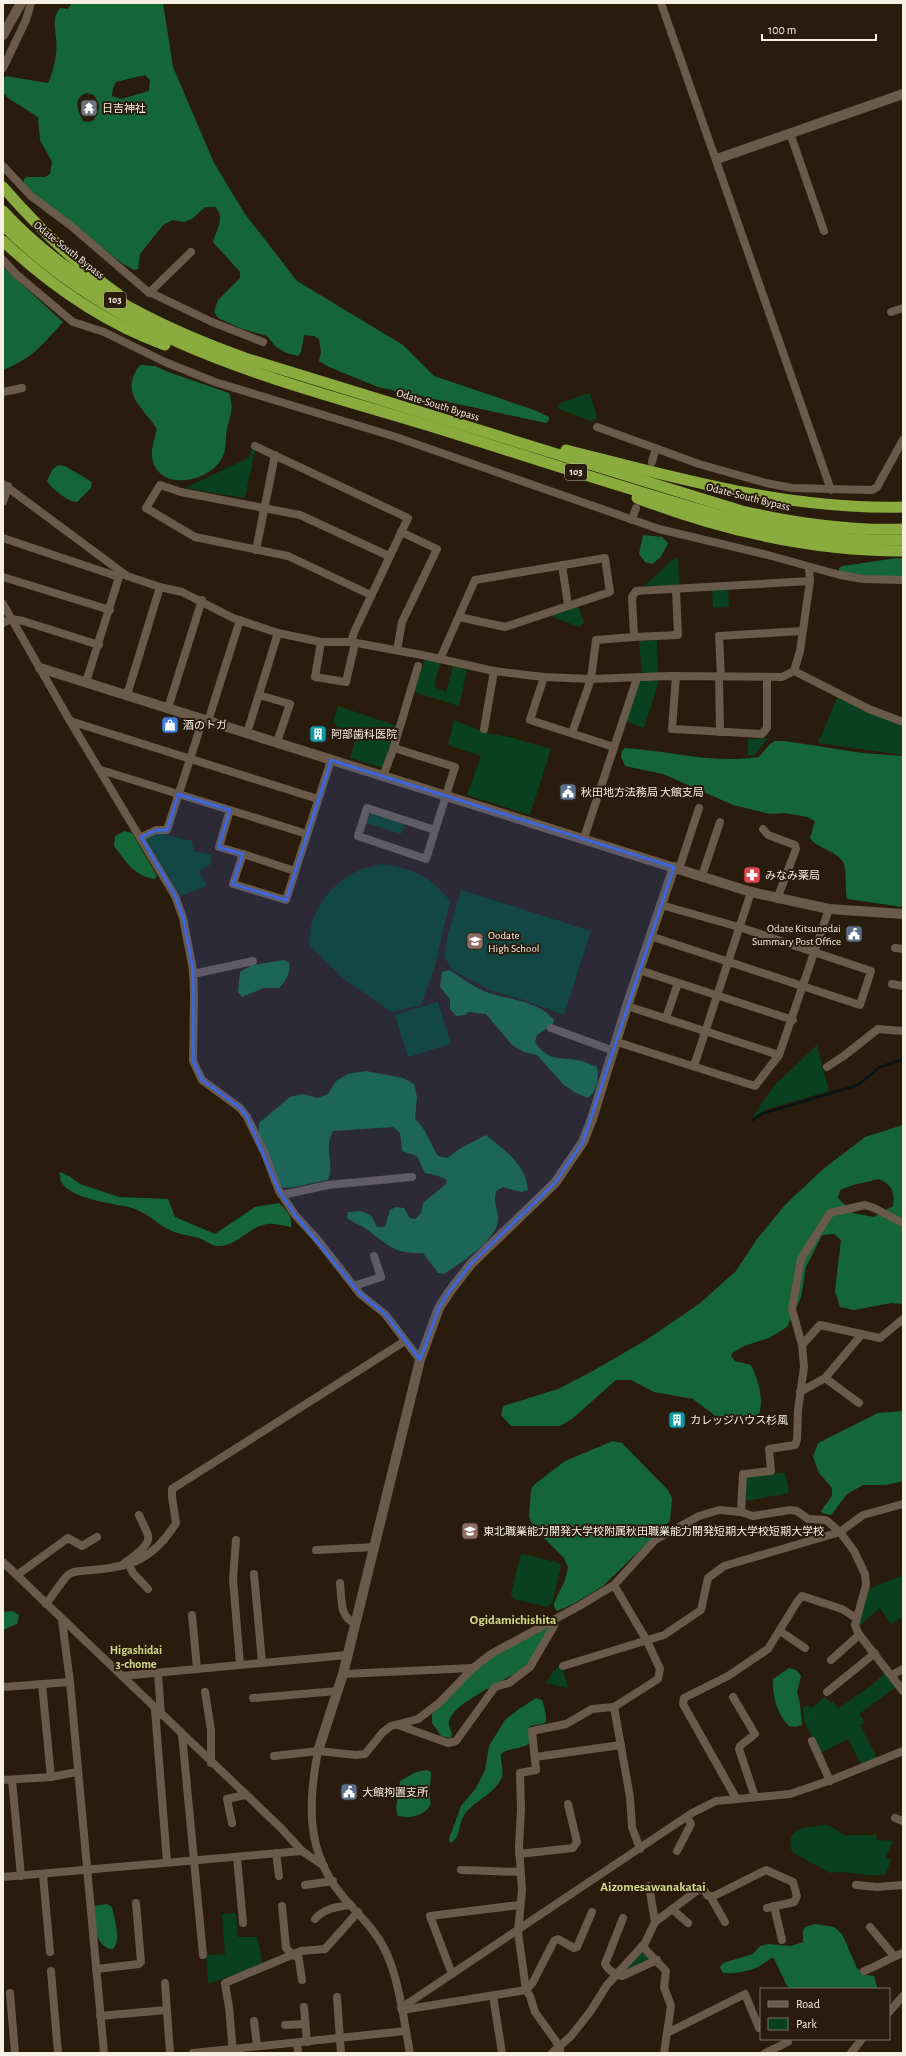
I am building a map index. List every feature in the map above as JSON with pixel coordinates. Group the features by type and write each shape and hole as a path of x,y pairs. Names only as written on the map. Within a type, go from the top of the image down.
{"highway":[{"path":"3,187 36,224 78,262 111,289 146,312 244,363"},
{"name":"Odate-South Bypass","path":"3,211 50,254 116,301 244,363"},
{"name":"Odate-South Bypass","path":"3,225 43,262 111,309 158,335 445,426 710,507 805,534 862,540 903,540"},
{"path":"3,241 60,289 119,326 172,348 244,363"},
{"path":"445,426 741,493 824,505 903,507"},
{"path":"445,426 688,517 732,530 823,547 903,551"},
{"name":"Odate-South Bypass","path":"710,507 750,512 806,524 861,529 903,529"}],"street":[{"path":"3,35 21,3"},
{"path":"3,68 26,20 31,3"},
{"path":"661,3 717,159 831,490"},
{"path":"717,159 903,94"},
{"path":"790,133 824,231"},
{"path":"3,166 31,196 70,225 149,292 212,322 263,342"},
{"path":"149,292 191,252"},
{"path":"3,260 16,274 73,322 104,332 165,362 215,382 396,437 632,520 672,532 764,554 809,568 863,579 903,580"},
{"path":"891,312 903,308"},
{"path":"3,392 22,388"},
{"path":"597,427 699,464 766,483 792,488 831,490 872,490 877,487 903,440"},
{"path":"255,446 408,518 389,556 353,643 346,682 315,678 321,642"},
{"path":"652,462 656,448"},
{"path":"256,550 275,455"},
{"path":"3,502 5,485"},
{"path":"5,485 121,575"},
{"path":"372,595 288,556 195,537 146,508 160,485 181,492 300,515 389,556"},
{"path":"632,520 636,508"},
{"path":"397,650 402,622 437,549 401,532"},
{"path":"3,538 160,587 182,592 202,600 240,620 278,633 321,642 353,643 397,650 494,671 544,677 591,679 676,676 767,678 782,677 794,671 800,651 810,581 809,568"},
{"path":"440,659 459,616 476,580 605,558 610,592 505,627 459,616"},
{"path":"562,565 568,605"},
{"path":"86,682 121,575"},
{"path":"3,577 110,610"},
{"path":"634,637 632,597 636,591 810,581"},
{"path":"127,695 160,587"},
{"path":"572,733 591,679 596,640 678,635 676,589"},
{"path":"168,708 202,600"},
{"path":"3,604 70,721 101,770 175,896 183,918 193,974 193,1061 202,1080 240,1108 248,1117 282,1195 295,1215 317,1239 360,1294 385,1314 420,1360"},
{"path":"3,623 11,619 23,621 98,645"},
{"path":"141,837 156,830 167,830 190,758 240,620"},
{"path":"720,732 719,636 802,631"},
{"path":"247,733 278,633"},
{"path":"383,776 394,748 418,666"},
{"path":"40,668 584,838 751,892 829,909 903,914"},
{"path":"484,729 494,671"},
{"path":"794,671 869,709 903,722"},
{"path":"676,676 672,729 762,734 767,728 767,678"},
{"path":"544,677 530,720 614,747"},
{"path":"584,838 637,678"},
{"path":"259,695 290,704 277,742"},
{"path":"70,721 318,799"},
{"path":"394,748 455,768 426,859 358,836 367,808 435,830"},
{"path":"243,854 233,884 286,900 331,760"},
{"path":"101,770 307,834"},
{"path":"410,2053 401,2009 386,1950 358,1912 339,1893 324,1866 313,1838 311,1808 313,1777 318,1751 343,1674 420,1360 434,1320 450,1290 471,1264 556,1183 583,1142 616,1046 627,1006 650,936 699,808"},
{"path":"230,810 219,847 295,871"},
{"path":"702,876 720,822"},
{"path":"763,829 768,835 795,845 796,849 777,898"},
{"path":"694,1066 751,892"},
{"path":"650,936 804,985 860,1005 871,971 739,927 661,905"},
{"path":"551,1028 694,1066 755,1086 779,1056 793,1020 829,909"},
{"path":"193,974 253,961"},
{"path":"639,970 793,1020"},
{"path":"666,1018 678,983"},
{"path":"892,984 903,986"},
{"path":"627,1006 779,1056"},
{"path":"827,1067 846,1055 878,1030 903,1031"},
{"path":"282,1195 328,1185 412,1177"},
{"path":"741,1512 744,1474 771,1471 769,1449 795,1445 797,1440 800,1392 804,1367 802,1345 792,1310 801,1259 830,1213 865,1205 903,1223"},
{"path":"354,1286 381,1277 374,1256"},
{"path":"802,1345 820,1325 880,1338 903,1319"},
{"path":"800,1392 825,1378 862,1334"},
{"path":"46,1604 67,1575 73,1572 118,1568 129,1565 146,1556 159,1545 176,1523 172,1489 405,1341"},
{"path":"825,1378 859,1403"},
{"path":"563,1666 647,1642 664,1635 701,1610 708,1578 724,1566 840,1532 864,1515 903,1504"},
{"path":"274,1756 318,1751 356,1755 365,1754 383,1732 391,1726 418,1719 439,1703 473,1668 491,1654 614,1585 655,1540 699,1516 718,1510 741,1512 753,1516 790,1510 797,1511 808,1519 826,1520 840,1532 854,1551 865,1574 866,1585 855,1625 859,1635 875,1653 903,1691"},
{"path":"118,1568 145,1546 148,1541 149,1536 139,1515"},
{"path":"17,1576 68,1538 82,1546 97,1537"},
{"path":"236,1540 233,1579 240,1664"},
{"path":"316,1550 375,1547"},
{"path":"3,1562 211,1763 281,1828 302,1851 324,1866"},
{"path":"129,1565 133,1573 148,1589"},
{"path":"254,1574 262,1662"},
{"path":"340,1583 344,1614 348,1620 355,1623"},
{"path":"560,2050 535,2012 530,1996 526,1990 518,1932 519,1905 522,1890 519,1854 522,1809 520,1773 536,1770 536,1757 532,1731 566,1724 592,1709 614,1707 658,1679 660,1669 647,1642 614,1585"},
{"path":"736,1798 683,1704 684,1698 728,1676 768,1649 802,1596 842,1609 856,1618"},
{"path":"192,1615 197,1669"},
{"path":"62,1620 70,1682 104,2053"},
{"path":"398,1725 448,1743 456,1741 495,1687 509,1683 530,1667 554,1626 554,1620"},
{"path":"780,1630 805,1648"},
{"path":"831,1660 859,1635"},
{"path":"827,1692 875,1653"},
{"path":"122,1676 347,1655"},
{"path":"343,1674 473,1668"},
{"path":"892,1675 903,1669"},
{"path":"158,1673 158,1712 167,1862"},
{"path":"3,1687 70,1682"},
{"path":"42,1684 52,1777"},
{"path":"253,1698 337,1691"},
{"path":"205,1692 211,1730 211,1763"},
{"path":"732,1697 755,1734 740,1746 739,1749 755,1797"},
{"path":"614,1707 630,1797 632,1826 640,1850"},
{"path":"182,1734 203,1955"},
{"path":"812,1741 830,1781"},
{"path":"536,1757 621,1745"},
{"path":"401,2009 518,1932 687,1817 716,1801 790,1794 830,1781 903,1751"},
{"path":"3,1780 52,1777 78,1772"},
{"path":"12,1780 20,1876"},
{"path":"232,1823 227,1799 245,1795"},
{"path":"519,1854 573,1848 576,1842 568,1804"},
{"path":"677,1851 690,1828 691,1824 687,1817"},
{"path":"3,1877 87,1871 167,1862 194,1862 302,1851"},
{"path":"276,1853 279,1876"},
{"path":"237,1857 243,1924"},
{"path":"461,1870 520,1872"},
{"path":"710,1896 726,1891 766,1870 793,1882 796,1887 797,1896 794,1902 771,1907 782,1940"},
{"path":"43,1875 50,1952"},
{"path":"305,1885 333,1882"},
{"path":"856,1885 877,1887 903,1885"},
{"path":"649,1886 654,1922"},
{"path":"552,2053 560,2050 590,2012 607,1985 642,1946 654,1922 699,1889 704,1890 710,1896 725,1922"},
{"path":"96,1969 139,1964 141,1962 136,1903"},
{"path":"315,1919 320,1913 326,1910 351,1905"},
{"path":"452,1974 430,1916 519,1905"},
{"path":"282,1906 286,1948 296,1955 302,1980"},
{"path":"672,1909 688,1923"},
{"path":"233,2051 225,1983 296,1955 301,1951 325,1949 358,1912"},
{"path":"401,2009 526,1990 532,1982 554,1941 558,1939 574,1948 577,1947 592,1912"},
{"path":"624,1918 605,1964 616,1975 622,1976 657,1960"},
{"path":"870,1927 894,1956"},
{"path":"642,1946 666,1971 664,1987 671,2006 664,2053"},
{"path":"864,1971 903,1953"},
{"path":"51,1971 58,2053"},
{"path":"165,1983 170,2053"},
{"path":"10,1993 15,2053"},
{"path":"667,2033 745,1994 760,2028"},
{"path":"493,1996 502,2053"},
{"path":"890,2011 903,1996"},
{"path":"337,1997 341,2053"},
{"path":"304,2007 307,2042"},
{"path":"100,2016 166,2010"},
{"path":"254,2021 257,2046"},
{"path":"285,2025 305,2024"},
{"path":"193,2053 233,2051 257,2046 340,2039 406,2031"},
{"path":"765,2053 788,2042 787,2040"},
{"path":"851,2053 861,2040"},
{"path":"297,2043 298,2053"}],"highlighted area":[{"path":"331,760 674,867 583,1142 555,1183 471,1264 450,1291 439,1308 420,1360 385,1314 360,1294 295,1215 279,1191 247,1117 240,1108 202,1080 193,1061 193,970 183,918 175,896 141,837 156,830 167,830 178,794 230,810 219,847 243,854 233,884 286,900"}],"green space":[{"path":"72,3 163,3 173,67 214,163 245,214 297,281 403,345 434,376 534,410 549,417 549,420 546,423 378,387 329,367 319,361 321,352 319,339 314,336 304,335 301,352 298,356 286,353 275,346 267,336 242,329 218,318 214,312 218,300 240,278 240,272 213,242 220,219 220,215 215,207 205,207 192,219 184,222 173,220 163,225 140,254 138,269 134,270 123,264 24,185 24,179 27,177 45,177 50,174 52,162 40,140 38,117 8,98 3,92 3,78 6,76 48,83 54,67 56,55 56,15 60,8 68,9","holes":["145,75 150,80 149,91 121,99 112,96 113,88 116,82","86,93 94,95 99,105 94,120 89,122 83,121 77,106 79,98"]},
{"path":"3,267 63,322 30,356 3,370"},
{"path":"140,365 155,366 229,393 231,411 226,432 224,453 217,465 208,473 197,478 173,480 164,476 156,468 152,454 157,429 139,406 132,391 134,375"},
{"path":"590,393 597,418 591,421 557,408 560,403"},
{"path":"252,449 255,450 245,498 185,488 248,458"},
{"path":"58,465 65,466 92,482 91,488 77,502 69,500 60,494 47,481 52,470"},
{"path":"643,535 662,537 668,543 661,557 652,564 645,562 639,554"},
{"path":"676,557 678,557 679,585 644,586"},
{"path":"897,558 903,559 903,578 850,574 839,571 839,568 843,566"},
{"path":"728,589 729,606 713,608 712,590"},
{"path":"577,605 584,622 579,627 548,615"},
{"path":"657,640 658,673 642,674 639,641"},
{"path":"425,659 440,663 434,687 446,692 453,666 467,670 459,706 414,692"},
{"path":"643,680 659,681 644,728 625,721 637,684"},
{"path":"837,698 903,726 903,755 818,743"},
{"path":"338,706 397,726 383,768 350,758 358,733 337,727 333,721"},
{"path":"454,720 487,733 509,737 551,749 530,815 467,795 481,756 448,745"},
{"path":"768,738 754,756 748,755 748,739"},
{"path":"775,741 785,741 862,753 903,756 903,907 847,899 845,869 843,862 836,855 817,845 810,838 815,821 807,817 785,813 770,814 733,805 663,774 625,766 621,757 622,751 625,748 709,758 742,759 759,757 769,745"},
{"path":"370,813 405,824 401,834 366,823"},
{"path":"124,831 132,833 157,876 155,879 141,875 131,867 114,846 115,836"},
{"path":"158,833 192,841 194,851 212,855 210,865 199,871 207,886 180,896 146,839"},
{"path":"381,864 392,865 420,875 436,886 450,901 435,966 421,1005 392,1012 344,979 310,946 312,922 323,900 349,876 362,869"},
{"path":"461,890 591,931 564,1015 521,999 490,990 452,970 444,956 448,934"},
{"path":"284,960 289,963 289,973 279,988 264,988 242,997 238,992 240,972 252,965"},
{"path":"449,970 484,991 533,1005 548,1014 554,1020 553,1024 537,1035 535,1042 546,1054 557,1058 582,1061 597,1067 597,1084 591,1095 588,1098 576,1093 564,1085 537,1055 524,1052 512,1045 486,1014 469,1012 465,1015 456,1016 450,1009 450,999 440,987 442,972"},
{"path":"438,1002 451,1044 408,1057 395,1015"},
{"path":"817,1045 829,1091 764,1110 755,1117 753,1116 774,1086"},
{"path":"366,1071 403,1078 414,1084 417,1097 415,1119 425,1131 438,1156 447,1158 461,1148 486,1135 513,1158 523,1173 528,1190 521,1192 503,1187 496,1191 495,1203 498,1218 497,1226 492,1234 477,1250 444,1274 438,1273 423,1253 400,1251 388,1245 367,1229 347,1218 348,1212 360,1211 371,1215 377,1227 385,1227 390,1210 396,1207 404,1208 410,1218 415,1219 421,1213 423,1203 446,1184 447,1180 436,1175 425,1173 417,1156 402,1151 400,1133 393,1127 333,1131 329,1144 330,1174 328,1180 289,1188 282,1187 258,1135 259,1123 290,1097 303,1094 318,1098 328,1094 336,1081 348,1074"},
{"path":"903,1125 903,1304 891,1303 854,1310 840,1307 835,1291 841,1240 834,1234 822,1235 806,1267 801,1297 787,1327 769,1338 744,1346 732,1353 731,1356 735,1361 751,1365 756,1377 761,1398 760,1412 757,1418 738,1415 730,1420 717,1417 693,1399 654,1392 631,1380 616,1380 572,1419 560,1426 511,1426 501,1415 503,1406 558,1389 591,1372 646,1340 699,1304 736,1271 757,1239 785,1205 822,1170 865,1137","holes":["879,1179 890,1186 892,1190 893,1206 874,1217 853,1213 838,1198 840,1190 853,1185"]},
{"path":"60,1172 69,1176 80,1184 119,1197 168,1199 175,1217 215,1234 255,1207 279,1203 290,1216 291,1227 267,1224 255,1228 231,1243 215,1246 199,1238 172,1231 135,1209 90,1199 77,1194 67,1189 61,1181"},
{"path":"903,1411 903,1481 886,1485 863,1485 847,1494 831,1515 822,1513 821,1511 832,1496 832,1488 819,1473 813,1457 818,1443 878,1413"},
{"path":"613,1441 622,1443 668,1490 672,1498 670,1521 603,1586 575,1603 557,1611 554,1607 554,1603 565,1580 568,1567 564,1558 534,1528 529,1517 531,1489 535,1484 565,1461"},
{"path":"785,1473 789,1493 746,1501 746,1479 749,1475"},
{"path":"523,1554 559,1563 561,1567 552,1603 547,1607 514,1599 511,1594 520,1556"},
{"path":"903,1575 903,1617 891,1624 880,1608 859,1626 858,1620 869,1589"},
{"path":"13,1611 19,1615 17,1624 3,1630 3,1612"},
{"path":"548,1625 551,1628 528,1664 461,1705 453,1713 449,1721 452,1735 450,1738 441,1736 432,1723 432,1714 487,1659"},
{"path":"561,1664 568,1688 546,1683 553,1672"},
{"path":"789,1668 796,1670 801,1676 797,1692 800,1703 802,1725 795,1727 789,1726 781,1716 773,1692 773,1679"},
{"path":"887,1671 896,1687 859,1714 865,1722 860,1725 878,1760 862,1766 848,1739 820,1753 804,1721 803,1708 806,1705 812,1708 825,1697 831,1703 833,1702 838,1709 872,1685"},
{"path":"536,1698 542,1700 546,1714 545,1723 530,1726 530,1742 528,1744 508,1750 501,1754 503,1773 501,1779 493,1790 470,1808 466,1813 462,1819 457,1836 450,1843 449,1839 461,1806 476,1788 485,1770 489,1746 505,1720"},
{"path":"427,1770 431,1772 431,1804 425,1811 417,1816 398,1816 396,1808 400,1781 416,1772"},
{"path":"826,1825 844,1835 876,1835 877,1840 893,1841 886,1857 891,1859 886,1874 872,1875 844,1872 830,1873 792,1852 790,1843 795,1833 812,1826"},
{"path":"107,1904 112,1907 117,1929 116,1945 113,1949 107,1948 102,1944 96,1933 94,1919 95,1906"},
{"path":"236,1913 238,1937 257,1937 263,1965 210,1983 208,1982 206,1955 225,1954 222,1914"},
{"path":"815,1924 834,1927 842,1934 857,1968 862,1974 874,1976 878,1988 789,1988 774,1958 771,1958 760,1966 743,1972 723,1973 720,1967 723,1963 753,1954 760,1946 768,1944 791,1946 803,1942 803,1932 805,1927"},
{"path":"640,1951 653,1960 628,1971 625,1967"}],"waterway":[{"path":"753,1120 761,1114 858,1085 880,1067 903,1059"}],"place":[{"name":"日吉神社","path":"89,108"},
{"name":"酒のトガ","path":"170,725"},
{"name":"阿部歯科医院","path":"318,734"},
{"name":"秋田地方法務局 大館支局","path":"568,792"},
{"name":"みなみ薬局","path":"752,875"},
{"name":"Odate Kitsunedai Summary Post Office","path":"854,934"},
{"name":"Oodate High School","path":"475,941"},
{"name":"カレッジハウス杉風","path":"677,1420"},
{"name":"東北職業能力開発大学校附属秋田職業能力開発短期大学校短期大学校","path":"470,1531"},
{"name":"大館拘置支所","path":"349,1792"}],"district":[{"name":"Ogidamichishita","path":"513,1620"},
{"name":"Higashidai 3-chome","path":"136,1657"},
{"name":"Aizomesawanakatai","path":"653,1887"}]}
